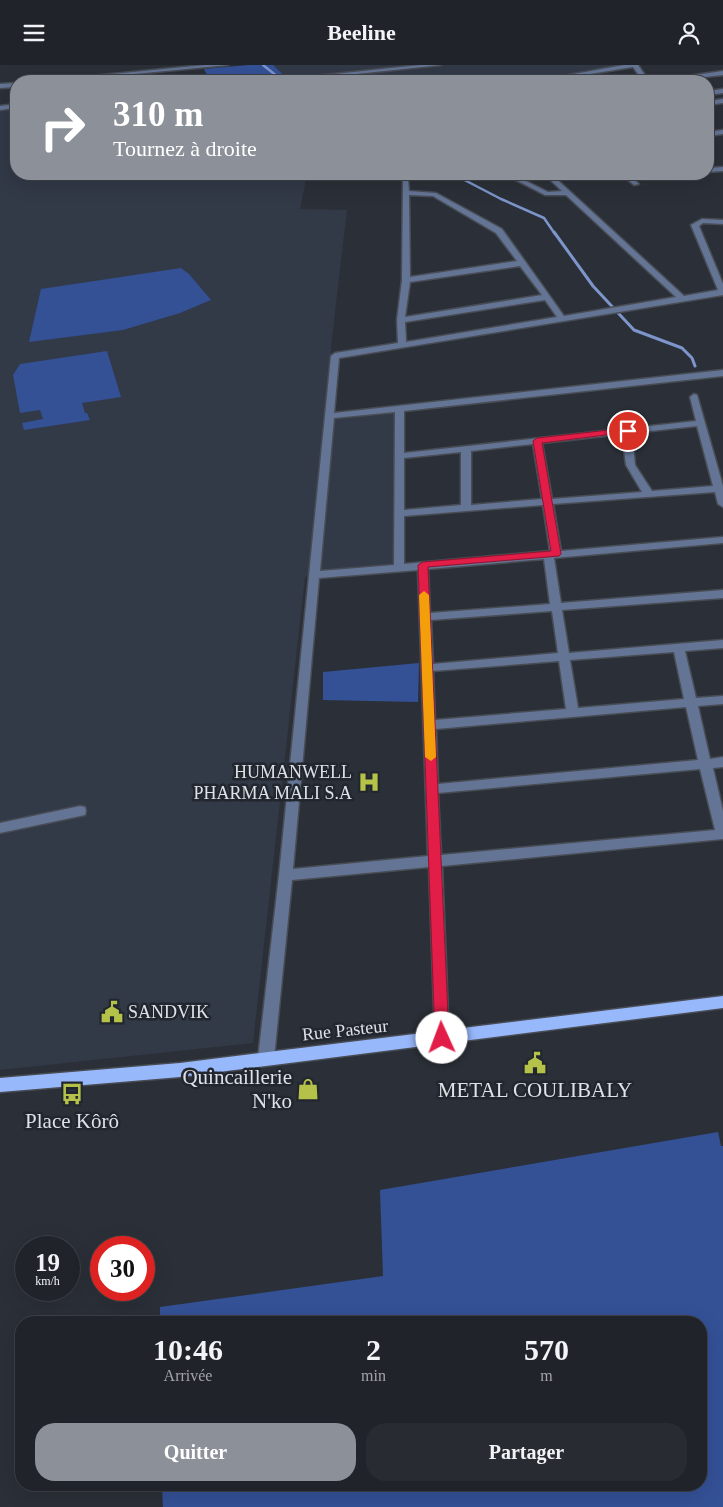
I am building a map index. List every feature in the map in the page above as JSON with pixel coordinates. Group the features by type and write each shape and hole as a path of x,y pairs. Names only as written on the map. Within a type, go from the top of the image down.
{"main road":[{"name":"Rue Pasteur","path":"0,1085 180,1069 723,1002"}],"street":[{"path":"104,75 225,65"},
{"path":"332,75 438,65"},
{"path":"576,75 635,65"},
{"path":"81,75 115,67"},
{"path":"706,75 723,73"},
{"path":"714,74 723,80"},
{"path":"402,345 401,320 406,280 406,180"},
{"path":"519,180 547,194 567,193"},
{"path":"553,180 682,299"},
{"path":"631,180 636,184"},
{"path":"407,193 434,193 499,231 562,318"},
{"path":"266,1058 286,875 335,357 723,292 695,225 702,221 723,222"},
{"path":"406,280 522,263"},
{"path":"401,320 546,297"},
{"path":"330,416 723,373"},
{"path":"694,397 723,504"},
{"path":"399,567 400,408"},
{"path":"400,456 700,423"},
{"path":"628,431 627,450 630,469 649,494"},
{"path":"537,441 548,502 557,606 573,713"},
{"path":"466,449 466,508"},
{"path":"399,513 718,489"},
{"path":"314,575 723,540"},
{"path":"423,565 442,1038"},
{"path":"425,617 723,594"},
{"path":"427,668 723,644"},
{"path":"286,875 723,834 678,647"},
{"path":"429,725 723,699"},
{"path":"432,789 723,762"},
{"path":"0,828 80,811"}],"shaded area":[{"path":"273,65 626,65 565,75 284,75"},
{"path":"273,65 284,75 207,75 204,69"},
{"path":"10,109 10,180 306,180 300,209 347,210 332,338 326,416 400,407 398,569 305,577 253,1043 0,1070 0,110"},
{"path":"181,268 189,274 211,300 180,313 123,330 29,342 41,289"},
{"path":"107,351 121,397 82,403 85,413 87,413 90,420 24,430 22,423 43,419 40,410 20,413 13,375 20,364"},
{"path":"419,663 418,702 323,700 323,672"},
{"path":"718,1132 721,1146 723,1146 723,1507 163,1507 162,1491 707,1491 707,1316 160,1316 160,1307 383,1276 380,1190"}],"waterway":[{"path":"263,65 276,75"},
{"path":"465,180 544,218 555,234"},
{"path":"554,232 593,286 634,330 682,348 692,358 695,366"}],"slow traffic":[{"path":"424,595 431,757"}],"place":[{"name":"HUMANWELL PHARMA MALI S.A","path":"369,782"},
{"name":"SANDVIK","path":"112,1012"},
{"name":"METAL COULIBALY","path":"535,1063"},
{"name":"Quincaillerie N'ko","path":"308,1089"},
{"name":"Place Kôrô","path":"72,1094"}],"route":[{"path":"442,1038 423,565 556,554 537,441 628,431"}]}
